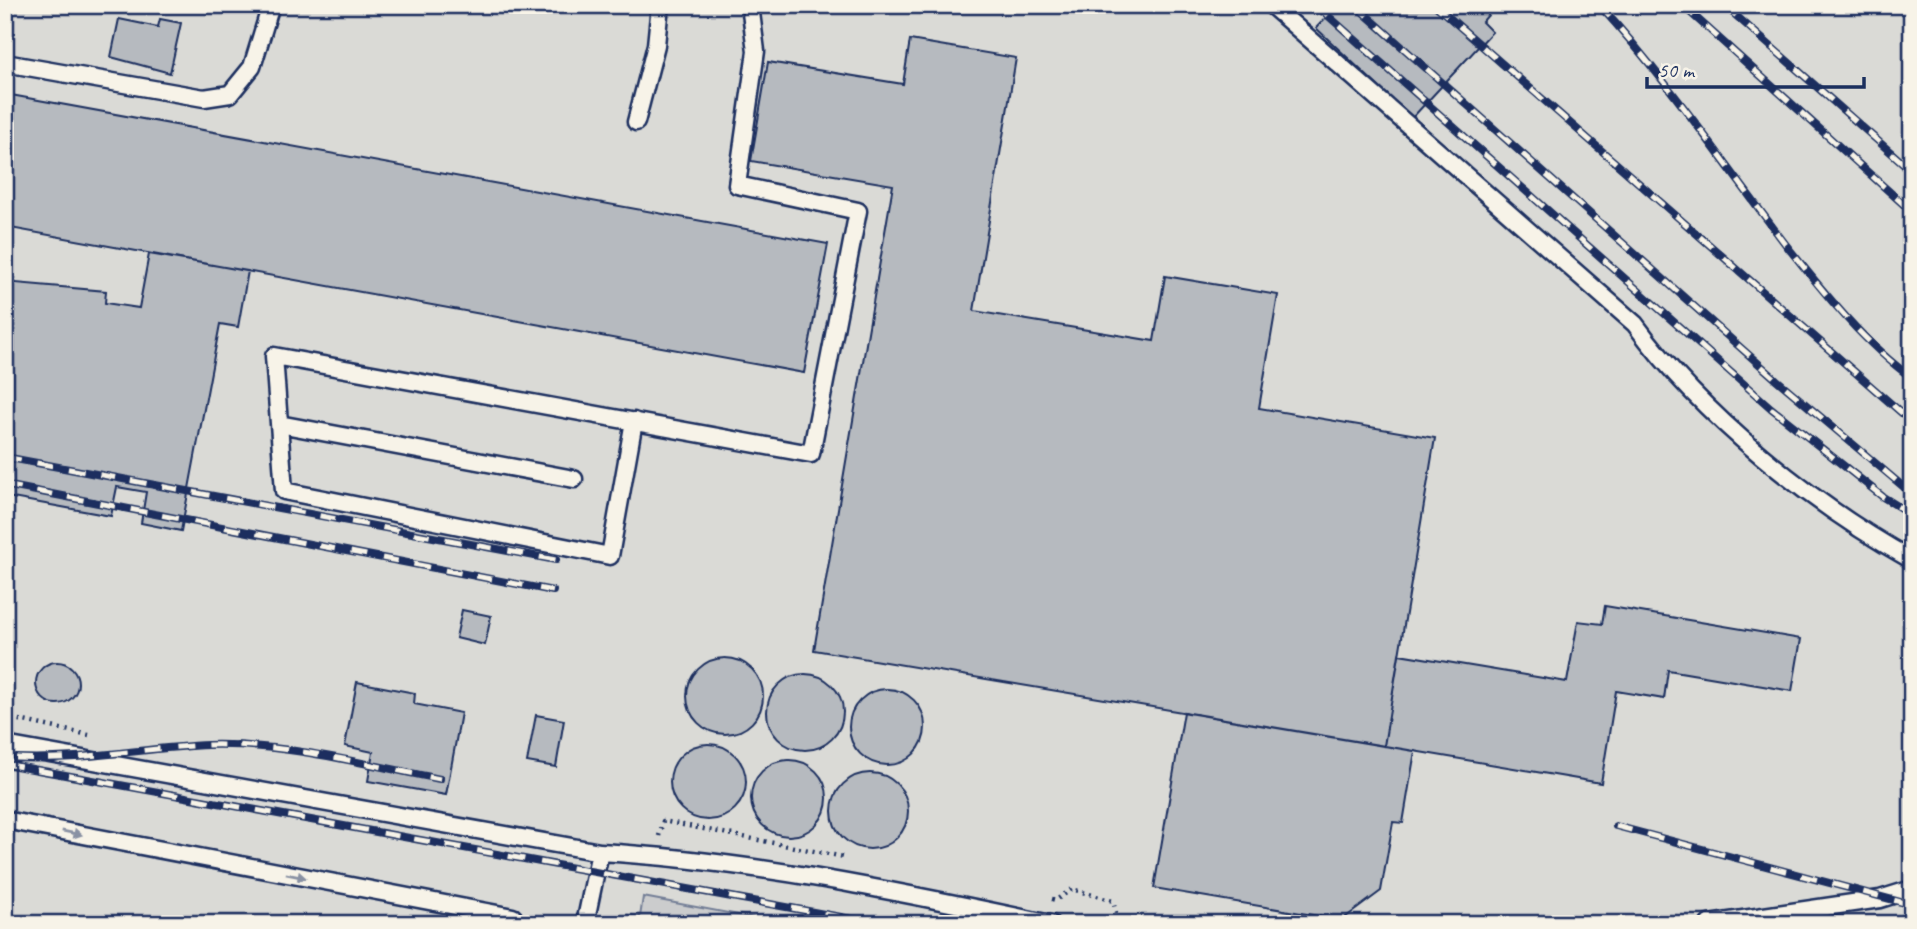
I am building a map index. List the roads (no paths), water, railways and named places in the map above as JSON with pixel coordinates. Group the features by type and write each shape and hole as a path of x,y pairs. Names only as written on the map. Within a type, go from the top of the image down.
{"lane":[{"path":"5,63 204,98 230,94 251,67 271,5"},
{"path":"636,122 656,45 660,5"},
{"path":"634,421 610,556 284,491 274,356 634,421 811,454 858,211 737,185 756,51 750,5"},
{"path":"1271,5 1635,324 1660,358 1755,452 1888,547 1912,560"},
{"path":"279,424 574,479"},
{"path":"5,745 600,852 680,857 787,871 1051,924"},
{"path":"5,820 512,921"},
{"path":"585,924 600,852"},
{"path":"1709,924 1880,899 1912,889"}],"railway":[{"path":"1316,5 1771,408 1883,497 1912,515"},
{"path":"1355,5 1777,380 1912,494"},
{"path":"1435,5 1912,422"},
{"path":"1599,5 1674,94 1818,284 1862,334 1912,378"},
{"path":"1682,5 1912,212"},
{"path":"1724,5 1912,171"},
{"path":"5,457 556,560"},
{"path":"5,485 553,591"},
{"path":"16,758 64,758 208,745 237,745 296,751 440,779"},
{"path":"5,764 879,924"},
{"path":"1616,826 1912,905"}]}
